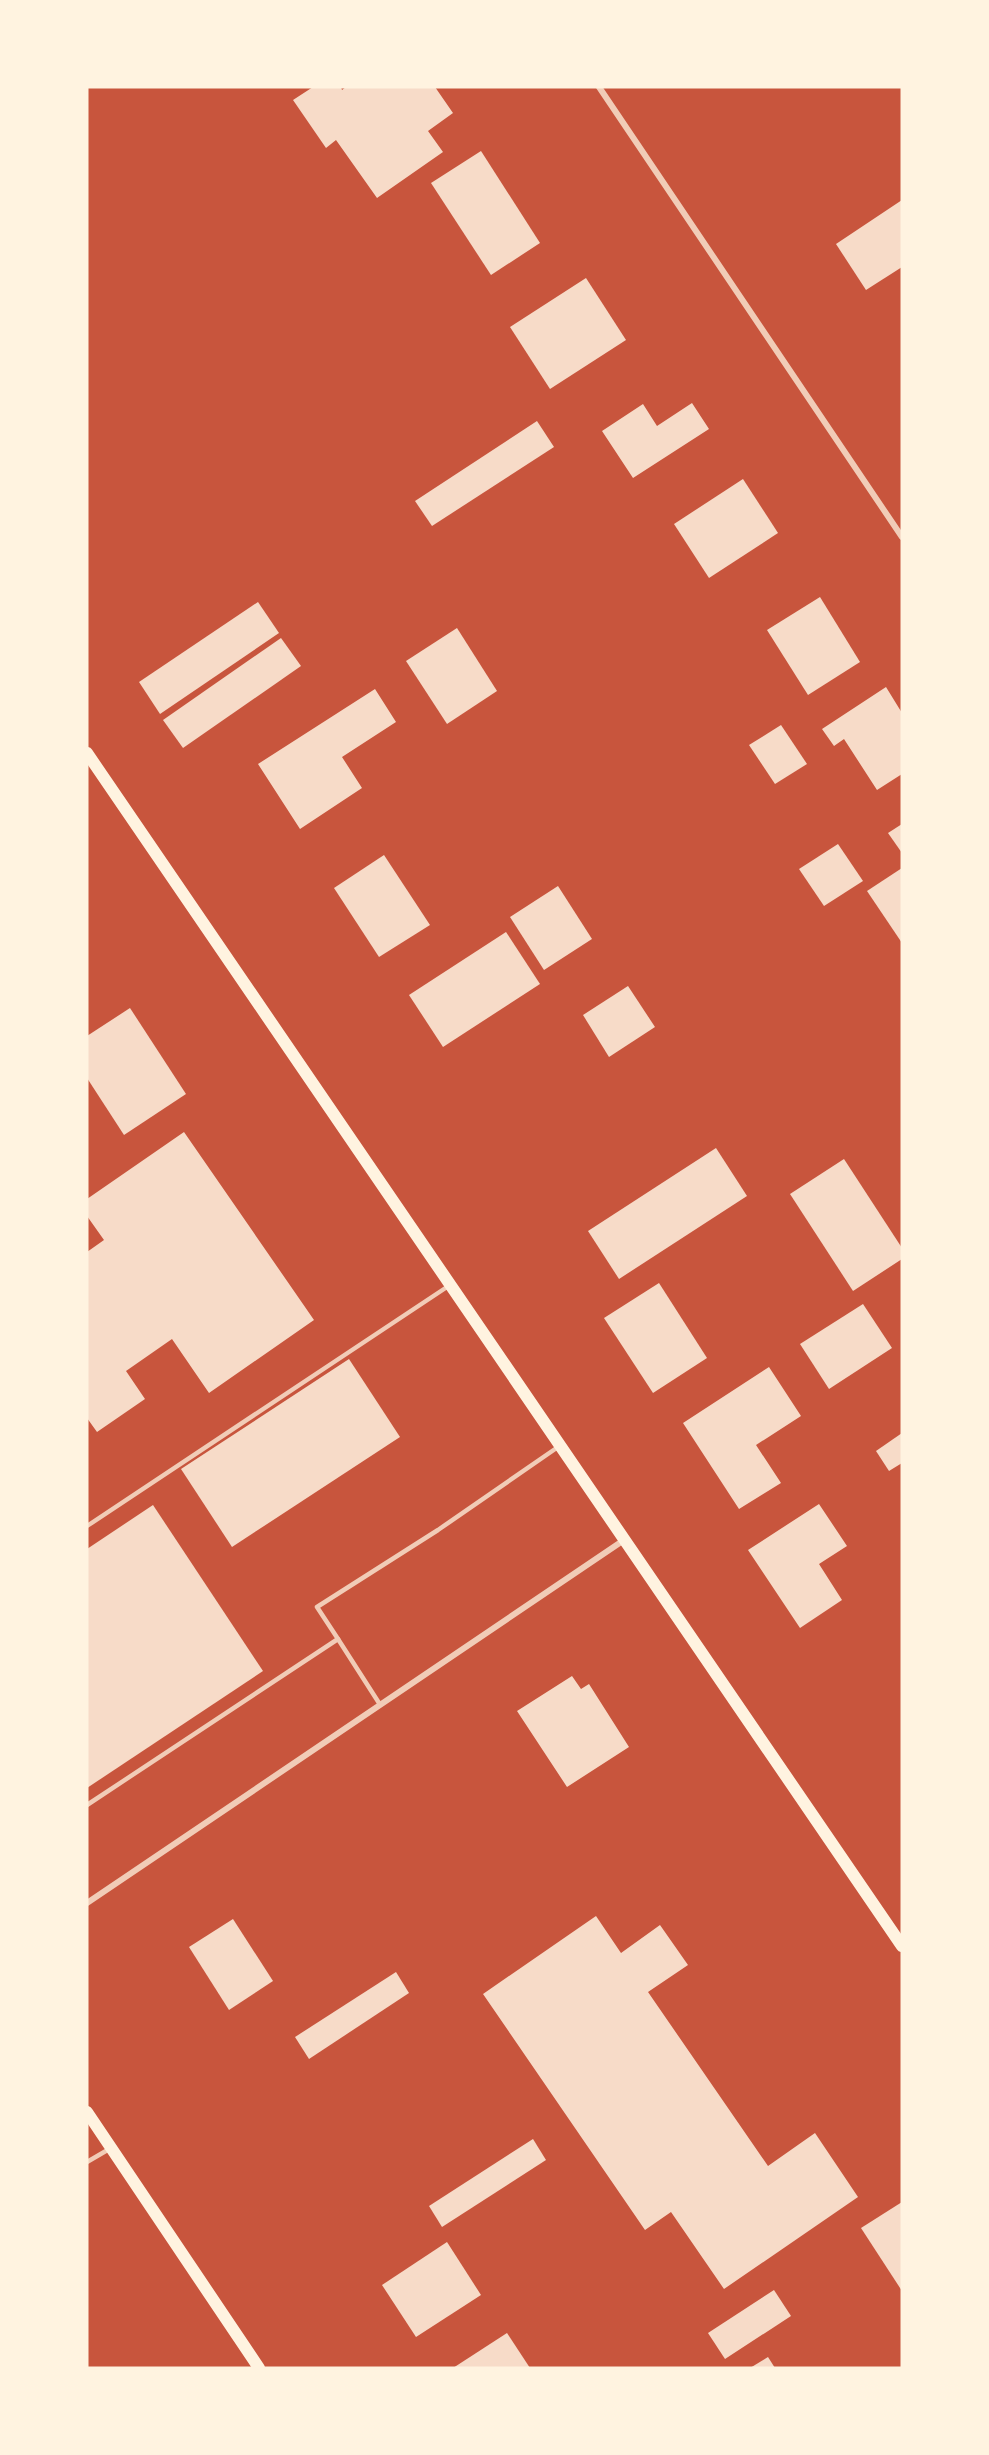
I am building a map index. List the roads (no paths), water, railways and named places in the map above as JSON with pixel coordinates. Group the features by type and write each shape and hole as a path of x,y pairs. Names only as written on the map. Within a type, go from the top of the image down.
{"main road":[{"path":"87,753 902,1946"},
{"path":"87,2112 259,2368"}],"street":[{"path":"599,87 902,537"},
{"path":"87,1903 379,1703 624,1540"}],"lane":[{"path":"87,1526 450,1285"},
{"path":"379,1703 317,1607 438,1530 560,1446"},
{"path":"87,1805 338,1639"},
{"path":"87,2162 111,2148"}]}
